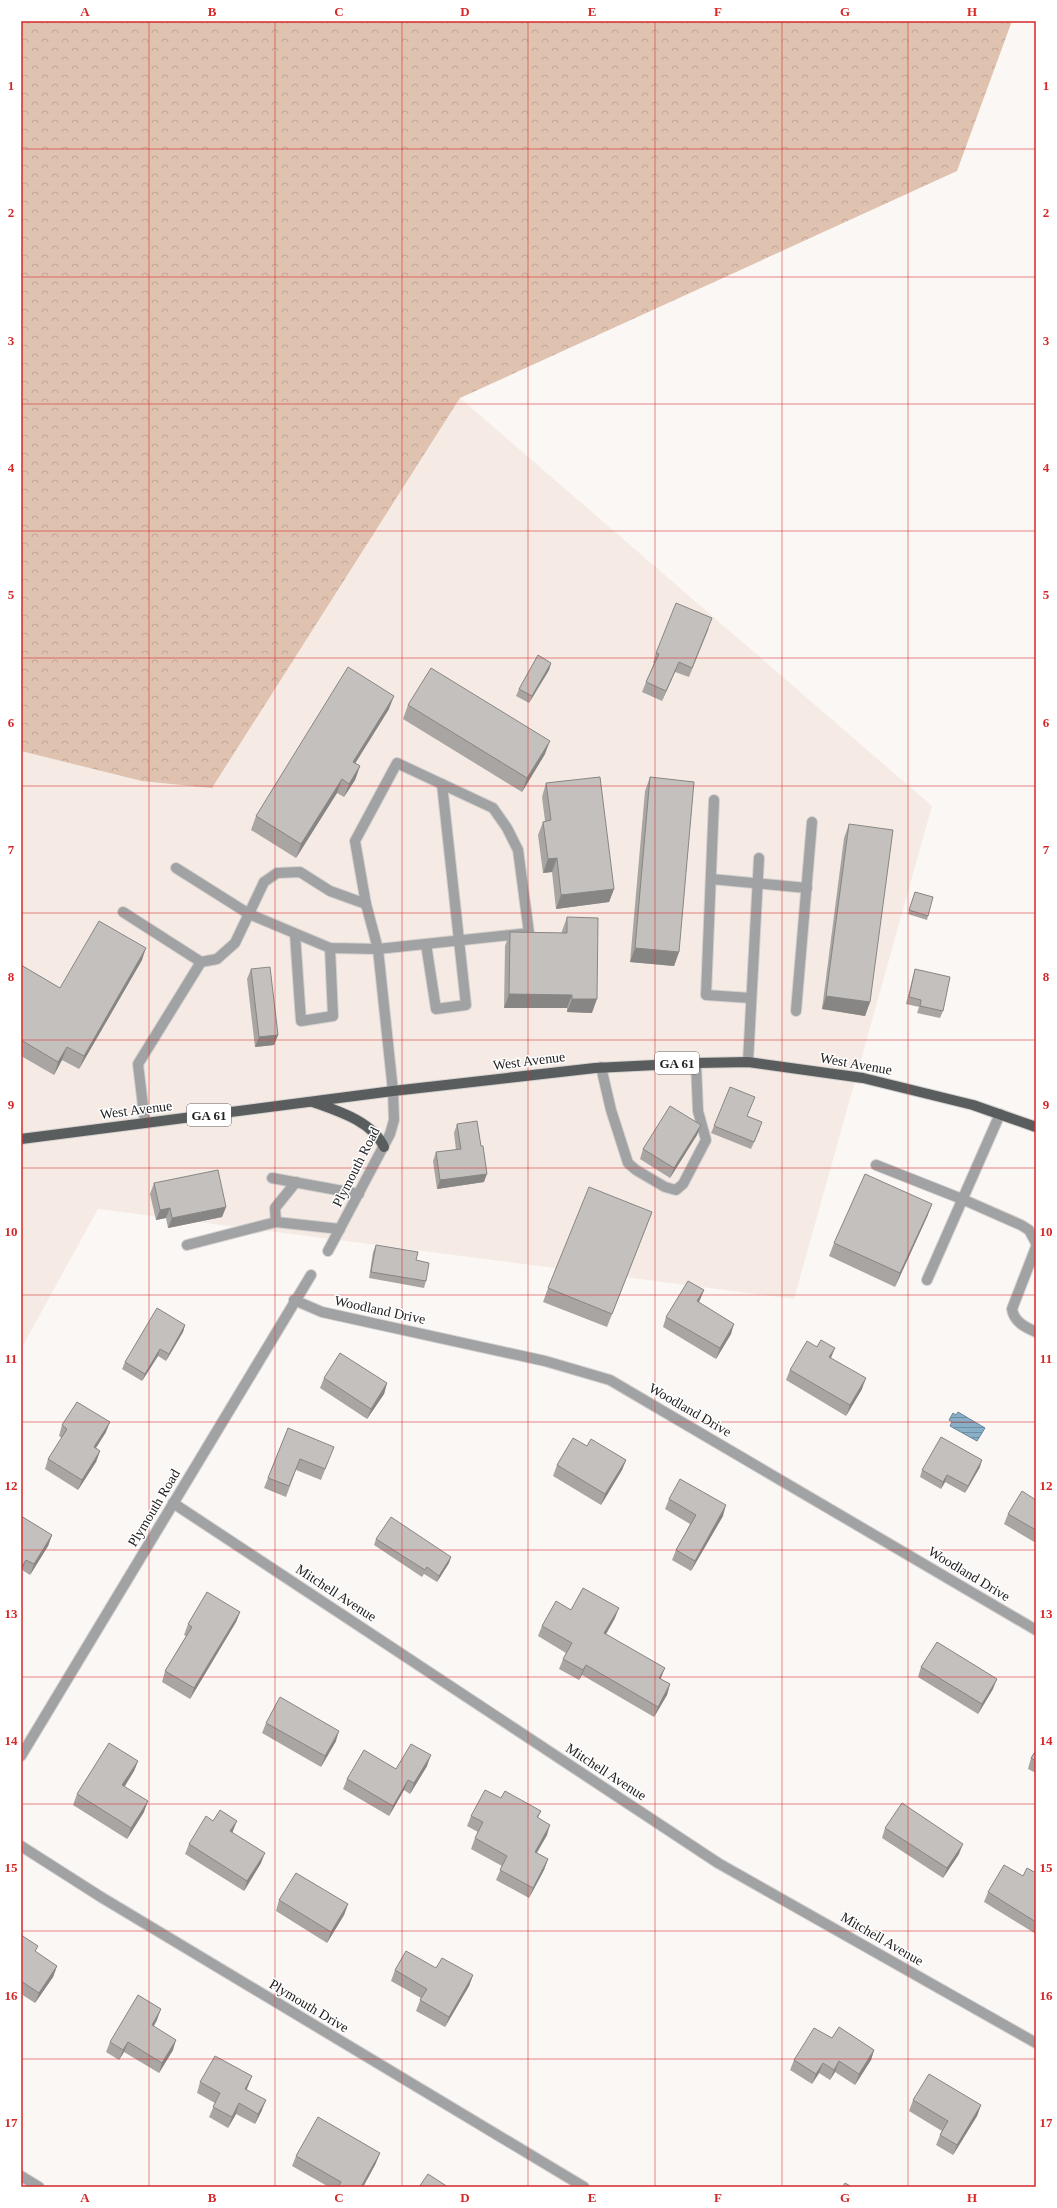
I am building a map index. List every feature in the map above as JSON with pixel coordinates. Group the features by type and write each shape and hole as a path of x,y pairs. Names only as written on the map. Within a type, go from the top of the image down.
{"main road":[{"name":"West Avenue","path":"21,1139 393,1091 601,1067 748,1062 863,1078 912,1088 1000,1114 1036,1127"},
{"path":"311,1102 331,1109 363,1124 374,1132 384,1147"}],"street":[{"name":"Plymouth Road","path":"328,1251 384,1147 394,1120 393,1091 378,949 366,904 355,841 397,763 442,784"},
{"path":"176,868 249,914 330,948 378,949 529,933 518,850 507,828 493,808 442,784"},
{"path":"426,944 436,1009 466,1005 442,784"},
{"path":"714,800 706,995 751,998"},
{"path":"796,1011 812,822"},
{"path":"748,1062 759,858"},
{"path":"123,912 202,962 217,960 235,944 264,882 277,873 300,872 330,891 366,904"},
{"path":"710,879 806,888"},
{"path":"295,934 301,1021 333,1016 330,948"},
{"path":"146,1123 138,1064 202,962"},
{"path":"601,1067 611,1110 628,1162 636,1170 664,1187 676,1190 683,1184 706,1140 698,1111 696,1063"},
{"path":"927,1280 1000,1114"},
{"path":"876,1165 962,1199 1021,1225 1029,1230 1035,1239"},
{"path":"272,1178 359,1194"},
{"path":"276,1222 275,1208 296,1182"},
{"path":"187,1245 276,1222 340,1229"},
{"path":"1036,1247 1012,1309 1014,1317 1025,1327 1036,1332"},
{"name":"Plymouth Road","path":"21,1756 294,1300 311,1275"},
{"name":"Woodland Drive","path":"294,1300 322,1312 545,1361 610,1380 1036,1630"},
{"name":"Mitchell Avenue","path":"173,1503 718,1862 1036,2043"},
{"name":"Plymouth Drive","path":"21,1846 101,1897 584,2187"},
{"path":"21,2176 39,2187"}],"shaded area":[{"path":"460,398 932,806 794,1299 98,1209 21,1349 21,747 212,788"}],"green space":[{"path":"21,21 1012,21 957,171 460,398 212,788 142,781 21,751"}],"water":[{"path":"958,1412 985,1428 977,1441 950,1426 952,1422 949,1420 953,1413 956,1415"}],"building":[{"path":"676,603 712,618 692,668 679,662 666,691 646,682 659,654 656,653"},
{"path":"538,655 551,663 532,696 519,689"},
{"path":"348,667 394,696 353,762 360,766 349,784 342,779 301,844 256,816"},
{"path":"431,668 550,741 527,778 408,705"},
{"path":"600,777 614,889 561,895 557,858 548,859 543,822 551,820 546,783"},
{"path":"650,777 694,782 679,952 635,948"},
{"path":"849,824 893,830 870,1002 826,996"},
{"path":"915,892 933,897 928,916 909,910"},
{"path":"567,917 598,918 597,999 572,999 572,995 509,994 510,932 567,933"},
{"path":"99,921 146,948 84,1056 67,1047 58,1062 21,1040 21,965 60,988"},
{"path":"270,967 278,1035 259,1037 251,969"},
{"path":"915,969 950,977 943,1011 920,1006 921,1000 909,997"},
{"path":"730,1087 755,1097 747,1116 762,1122 754,1142 714,1126"},
{"path":"670,1106 701,1125 674,1168 643,1149"},
{"path":"477,1121 481,1146 483,1146 487,1174 440,1180 436,1152 461,1149 457,1124"},
{"path":"218,1170 226,1207 172,1218 170,1208 160,1210 154,1183"},
{"path":"865,1174 932,1204 900,1273 834,1243"},
{"path":"589,1187 652,1212 612,1314 548,1288"},
{"path":"376,1245 418,1252 416,1260 429,1263 426,1281 371,1272"},
{"path":"688,1281 704,1290 697,1301 734,1324 720,1348 666,1317"},
{"path":"157,1308 185,1325 169,1354 160,1349 145,1374 125,1362"},
{"path":"821,1340 835,1348 829,1357 866,1378 850,1405 790,1370 807,1341 817,1347"},
{"path":"340,1353 387,1383 371,1409 324,1378"},
{"path":"77,1402 110,1422 94,1447 100,1451 82,1480 48,1459 67,1429 62,1425"},
{"path":"288,1428 334,1447 325,1469 300,1459 289,1486 268,1478"},
{"path":"941,1437 982,1460 968,1486 947,1475 943,1482 922,1470"},
{"path":"573,1438 587,1446 591,1439 626,1460 605,1494 557,1465"},
{"path":"680,1479 726,1505 695,1561 676,1550 696,1515 669,1499"},
{"path":"1022,1491 1036,1500 1036,1530 1008,1514"},
{"path":"21,1516 52,1535 34,1564 26,1560 21,1568"},
{"path":"391,1517 451,1557 439,1576 427,1567 425,1570 376,1539"},
{"path":"583,1588 619,1608 604,1633 665,1668 659,1678 670,1684 658,1707 586,1665 583,1670 563,1659 572,1643 542,1626 556,1601 571,1610"},
{"path":"207,1592 240,1612 194,1688 165,1671 192,1627 188,1624"},
{"path":"937,1642 997,1679 982,1704 921,1667"},
{"path":"280,1697 339,1731 325,1756 266,1723"},
{"path":"109,1743 138,1761 122,1785 148,1801 131,1828 77,1794"},
{"path":"411,1744 431,1755 414,1783 408,1780 393,1806 347,1779 364,1750 396,1769"},
{"path":"1036,1750 1036,1761 1031,1758"},
{"path":"485,1790 501,1798 505,1791 541,1811 537,1817 550,1825 535,1852 548,1859 533,1888 500,1870 507,1856 475,1838 483,1822 471,1816"},
{"path":"902,1803 963,1844 947,1868 885,1828"},
{"path":"220,1810 237,1821 230,1831 265,1853 247,1881 189,1844 206,1816 213,1821"},
{"path":"1004,1865 1023,1876 1027,1868 1036,1873 1036,1922 988,1892"},
{"path":"296,1873 348,1904 331,1932 279,1900"},
{"path":"21,1935 38,1946 35,1951 57,1966 39,1993 21,1981"},
{"path":"406,1951 436,1968 442,1958 473,1975 449,2017 420,2000 427,1989 395,1970"},
{"path":"138,1995 161,2009 152,2025 176,2040 162,2063 128,2042 123,2050 110,2042"},
{"path":"839,2027 874,2050 859,2074 839,2061 834,2070 823,2063 816,2074 794,2060 814,2028 832,2038"},
{"path":"215,2056 252,2076 245,2089 266,2100 258,2114 239,2103 232,2117 213,2107 220,2093 200,2082"},
{"path":"929,2074 981,2105 957,2145 940,2135 948,2121 913,2100"},
{"path":"318,2117 380,2153 361,2187 340,2187 341,2182 296,2156"},
{"path":"428,2174 448,2187 419,2187"},
{"path":"845,2183 852,2187 843,2187"}]}
